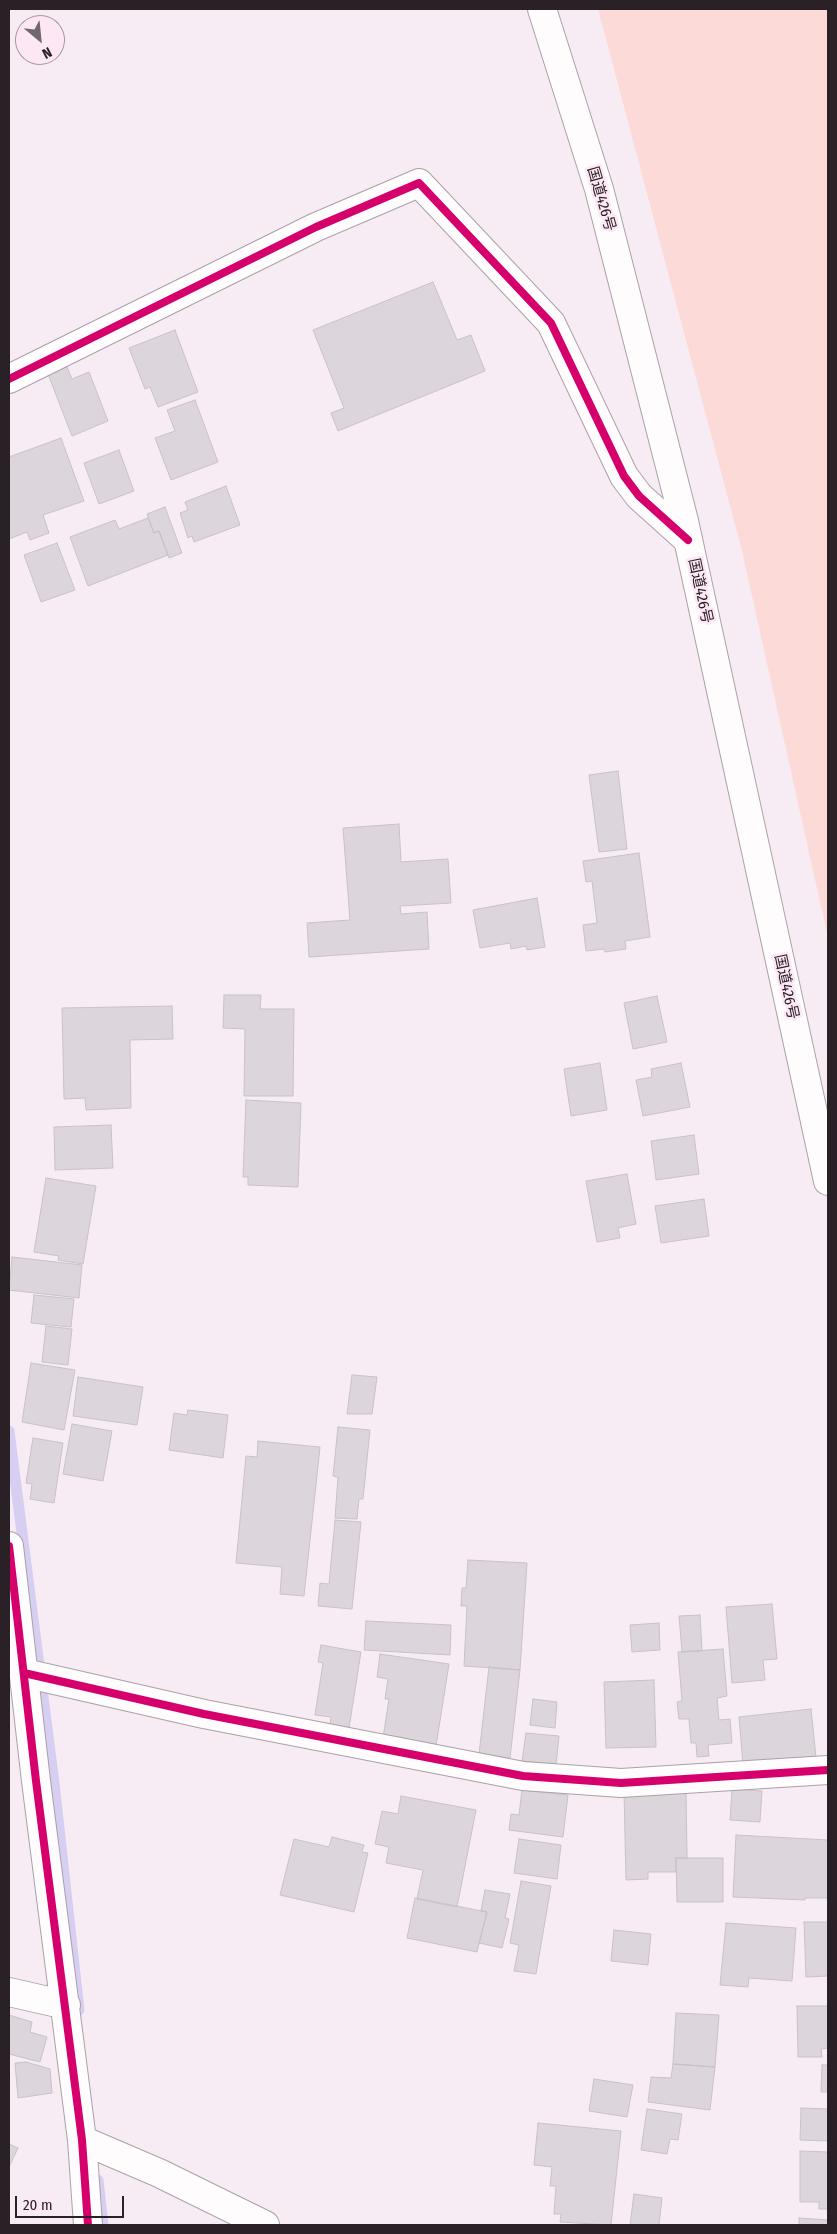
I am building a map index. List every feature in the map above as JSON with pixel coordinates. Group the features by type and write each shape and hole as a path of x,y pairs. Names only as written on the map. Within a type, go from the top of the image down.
{"main road":[{"name":"国道426号","path":"542,9 599,189 688,540 828,1181"},
{"path":"9,379 316,227 419,183 551,323 624,476 638,496 688,540"},
{"path":"9,1546 82,2140 88,2225"},
{"path":"24,1672 204,1714 523,1776 621,1783 828,1770"},
{"path":"9,1992 66,2005"},
{"path":"82,2140 159,2173 265,2225"}],"shaded area":[{"path":"598,9 828,9 828,938 742,551"}],"building":[{"path":"433,282 457,340 471,335 485,371 338,431 331,413 344,408 313,330"},
{"path":"175,330 198,392 158,407 150,387 145,389 129,348"},
{"path":"67,367 72,379 89,372 108,421 72,436 48,374"},
{"path":"195,400 218,462 171,480 155,438 175,431 167,410"},
{"path":"61,438 84,501 43,515 49,533 30,540 27,532 9,539 9,457"},
{"path":"119,450 134,491 99,504 84,463"},
{"path":"226,486 240,525 194,542 192,536 188,538 180,513 188,510 185,502"},
{"path":"165,507 182,553 169,558 159,531 154,533 147,514"},
{"path":"148,518 154,533 159,531 168,555 88,586 70,537 115,520 119,529"},
{"path":"57,543 75,590 41,602 24,555"},
{"path":"618,771 627,849 599,852 589,775"},
{"path":"399,824 401,862 448,859 451,903 400,906 401,914 427,912 429,949 309,957 307,923 350,920 343,828"},
{"path":"639,853 650,937 625,941 626,949 605,952 604,949 586,951 583,925 597,923 592,881 586,882 583,861"},
{"path":"537,898 545,947 527,950 526,946 511,949 510,943 480,948 473,910"},
{"path":"224,995 261,995 260,1009 294,1009 293,1096 244,1096 245,1029 223,1028"},
{"path":"657,996 667,1042 633,1049 624,1003"},
{"path":"172,1006 173,1039 130,1040 131,1108 86,1110 85,1098 64,1099 62,1008"},
{"path":"600,1063 607,1110 571,1116 564,1069"},
{"path":"681,1063 690,1107 643,1116 636,1080 652,1077 651,1069"},
{"path":"246,1100 301,1103 298,1187 248,1185 248,1177 243,1177"},
{"path":"111,1125 113,1168 55,1170 54,1127"},
{"path":"694,1135 699,1174 656,1180 651,1141"},
{"path":"627,1174 636,1224 618,1228 620,1238 597,1242 586,1181"},
{"path":"46,1178 96,1186 83,1264 58,1260 59,1256 34,1252"},
{"path":"704,1199 709,1236 661,1243 655,1206"},
{"path":"12,1257 82,1265 79,1298 9,1290"},
{"path":"34,1295 74,1299 71,1327 31,1323"},
{"path":"46,1326 72,1329 68,1365 42,1362"},
{"path":"31,1363 75,1370 64,1430 22,1422"},
{"path":"352,1375 377,1377 372,1414 347,1414"},
{"path":"78,1377 143,1387 137,1425 73,1416"},
{"path":"188,1410 228,1415 223,1458 169,1450 174,1413 187,1415"},
{"path":"72,1424 112,1431 103,1481 63,1474"},
{"path":"338,1427 370,1430 363,1499 359,1499 357,1519 335,1518 338,1477 333,1476"},
{"path":"33,1438 63,1443 54,1503 30,1499 32,1484 26,1483"},
{"path":"258,1441 320,1447 304,1596 280,1594 282,1567 236,1563 246,1456 257,1457"},
{"path":"335,1520 361,1522 352,1609 318,1606 320,1583 329,1584"},
{"path":"468,1560 527,1563 520,1670 464,1666 467,1606 461,1606 462,1588 466,1588"},
{"path":"772,1604 777,1659 763,1660 765,1680 732,1683 726,1607"},
{"path":"700,1615 702,1651 682,1652 679,1616"},
{"path":"366,1621 451,1625 450,1655 364,1650"},
{"path":"659,1623 660,1650 632,1652 630,1625"},
{"path":"321,1645 361,1652 349,1728 330,1725 331,1717 315,1715 323,1663 318,1662"},
{"path":"723,1649 727,1696 717,1698 719,1720 730,1719 732,1743 708,1745 709,1756 697,1757 696,1743 691,1743 689,1719 679,1719 677,1702 682,1701 678,1652"},
{"path":"380,1654 449,1664 436,1746 383,1738 389,1699 385,1699 388,1679 377,1677"},
{"path":"489,1667 520,1670 510,1758 479,1754"},
{"path":"654,1680 656,1747 606,1748 604,1682"},
{"path":"533,1699 557,1702 555,1728 530,1725"},
{"path":"811,1709 816,1757 743,1765 739,1717"},
{"path":"526,1733 559,1736 556,1765 522,1761"},
{"path":"732,1789 762,1791 760,1822 730,1820"},
{"path":"522,1790 568,1795 563,1837 509,1830 511,1814 519,1815"},
{"path":"686,1791 687,1858 676,1858 676,1872 648,1872 648,1879 626,1880 624,1792"},
{"path":"401,1796 476,1810 457,1907 417,1899 423,1870 386,1863 389,1847 375,1844 382,1811 398,1814"},
{"path":"736,1835 828,1840 828,1898 805,1898 805,1900 733,1897"},
{"path":"332,1837 364,1845 362,1852 368,1853 354,1912 280,1895 294,1839 329,1847"},
{"path":"519,1839 561,1845 557,1879 514,1873"},
{"path":"676,1858 723,1858 723,1902 677,1902"},
{"path":"521,1881 551,1886 536,1974 514,1971 519,1945 510,1943"},
{"path":"485,1890 510,1894 505,1918 509,1919 502,1948 479,1943 487,1912 481,1911"},
{"path":"415,1898 487,1912 477,1952 407,1938"},
{"path":"804,1922 828,1922 828,1976 806,1977"},
{"path":"726,1923 796,1928 792,1981 749,1978 748,1987 720,1985"},
{"path":"614,1930 651,1934 648,1965 611,1961"},
{"path":"797,2006 828,2006 828,2048 821,2049 822,2057 798,2057"},
{"path":"676,2013 719,2015 715,2067 673,2064"},
{"path":"9,2015 32,2022 30,2032 47,2037 40,2062 9,2054"},
{"path":"26,2062 50,2069 52,2093 18,2098 15,2063"},
{"path":"673,2064 715,2067 710,2110 648,2102 651,2077 671,2078"},
{"path":"822,2065 828,2065 828,2092 821,2092"},
{"path":"594,2079 633,2085 627,2117 589,2111"},
{"path":"801,2108 828,2109 828,2141 800,2140"},
{"path":"647,2109 682,2114 678,2140 670,2139 667,2154 641,2150"},
{"path":"538,2123 621,2131 611,2225 560,2222 561,2214 554,2214 556,2186 550,2186 552,2167 534,2165"},
{"path":"9,2144 18,2148 9,2167"},
{"path":"800,2151 828,2152 828,2209 819,2209 819,2202 800,2202"},
{"path":"634,2194 662,2198 659,2225 630,2225"},
{"path":"799,2218 828,2220 828,2225 799,2225"}],"waterway":[{"path":"9,1431 54,1783 79,2010"},
{"path":"98,2180 103,2225"}],"cycle path":[{"path":"9,379 316,227 419,183 551,323 624,476 639,496 688,540"},
{"path":"9,1546 36,1781 82,2140 88,2225"},
{"path":"24,1673 204,1714 523,1776 621,1783 828,1770"}]}
